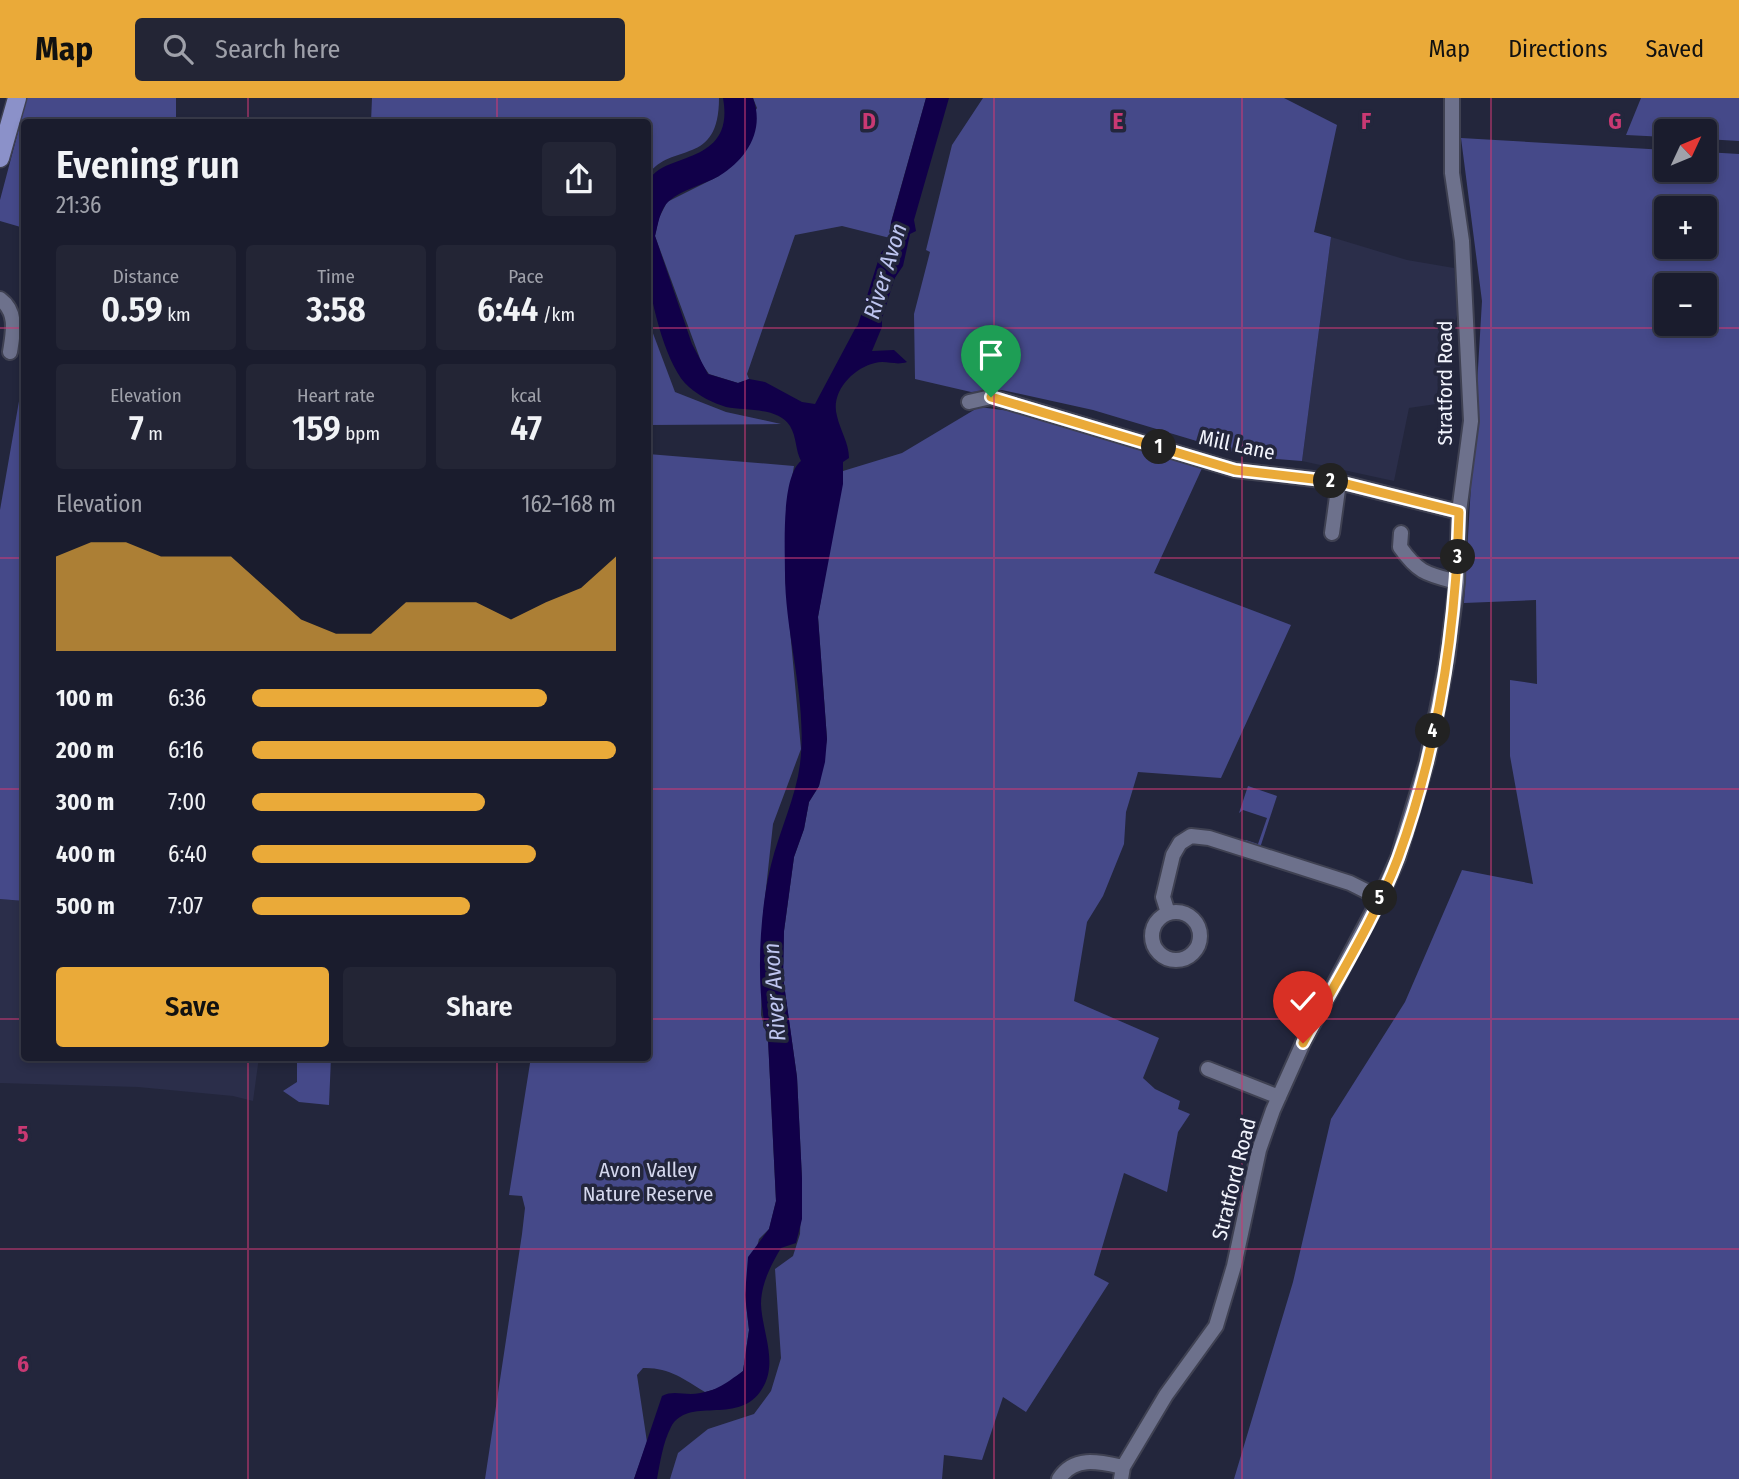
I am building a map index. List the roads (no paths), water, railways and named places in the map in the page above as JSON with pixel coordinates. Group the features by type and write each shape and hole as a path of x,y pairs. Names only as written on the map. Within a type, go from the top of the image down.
{"main road":[{"path":"0,158 17,98"}],"street":[{"name":"Stratford Road","path":"1122,1473 1166,1395 1216,1326 1234,1266 1259,1150 1303,1043 1380,898 1398,858 1427,761 1447,660 1457,582 1459,512 1471,421 1462,241 1452,173 1452,98"},
{"path":"0,299 11,311 14,329 10,352"},
{"name":"Mill Lane","path":"969,402 991,397 1235,470 1339,482 1459,512"},
{"path":"1332,533 1339,482"},
{"path":"1401,533 1400,547 1413,566 1422,573 1457,582"},
{"path":"1168,913 1163,897 1173,855 1180,843 1191,836 1209,838 1350,883 1380,898"},
{"path":"1208,1069 1279,1097"},
{"path":"1059,1479 1080,1462 1098,1461 1122,1473"}],"water":[{"path":"723,98 753,98 757,121 751,143 745,152 719,176 680,193 669,201 661,212 655,236 692,344 708,374 738,383 749,379 765,382 802,402 815,404 856,327 871,317 874,303 885,307 882,327 872,351 894,350 907,362 879,362 859,370 845,382 837,398 837,416 849,458 843,462 843,484 818,617 827,739 825,762 819,786 809,802 804,829 794,857 784,931 783,977 797,1077 802,1219 796,1243 781,1248 763,1289 761,1304 769,1371 760,1392 750,1402 738,1407 689,1413 679,1418 666,1439 657,1479 634,1479 662,1396 713,1390 743,1371 749,1330 745,1295 748,1257 769,1229 776,1201 768,1039 761,999 760,952 767,884 800,764 801,716 788,621 785,547 787,497 795,469 801,461 792,430 785,420 770,413 726,407 706,399 681,378 667,351 651,291 651,178 654,173 665,166 707,147 718,137 724,121"},
{"path":"926,98 949,98 914,220 916,231 910,234 903,266 888,288 881,286 891,223"}],"waterway":[{"name":"River Avon","path":"867,331 890,258"}],"park label":[{"name":"Avon Valley Nature Reserve","path":"648,1182"}]}
